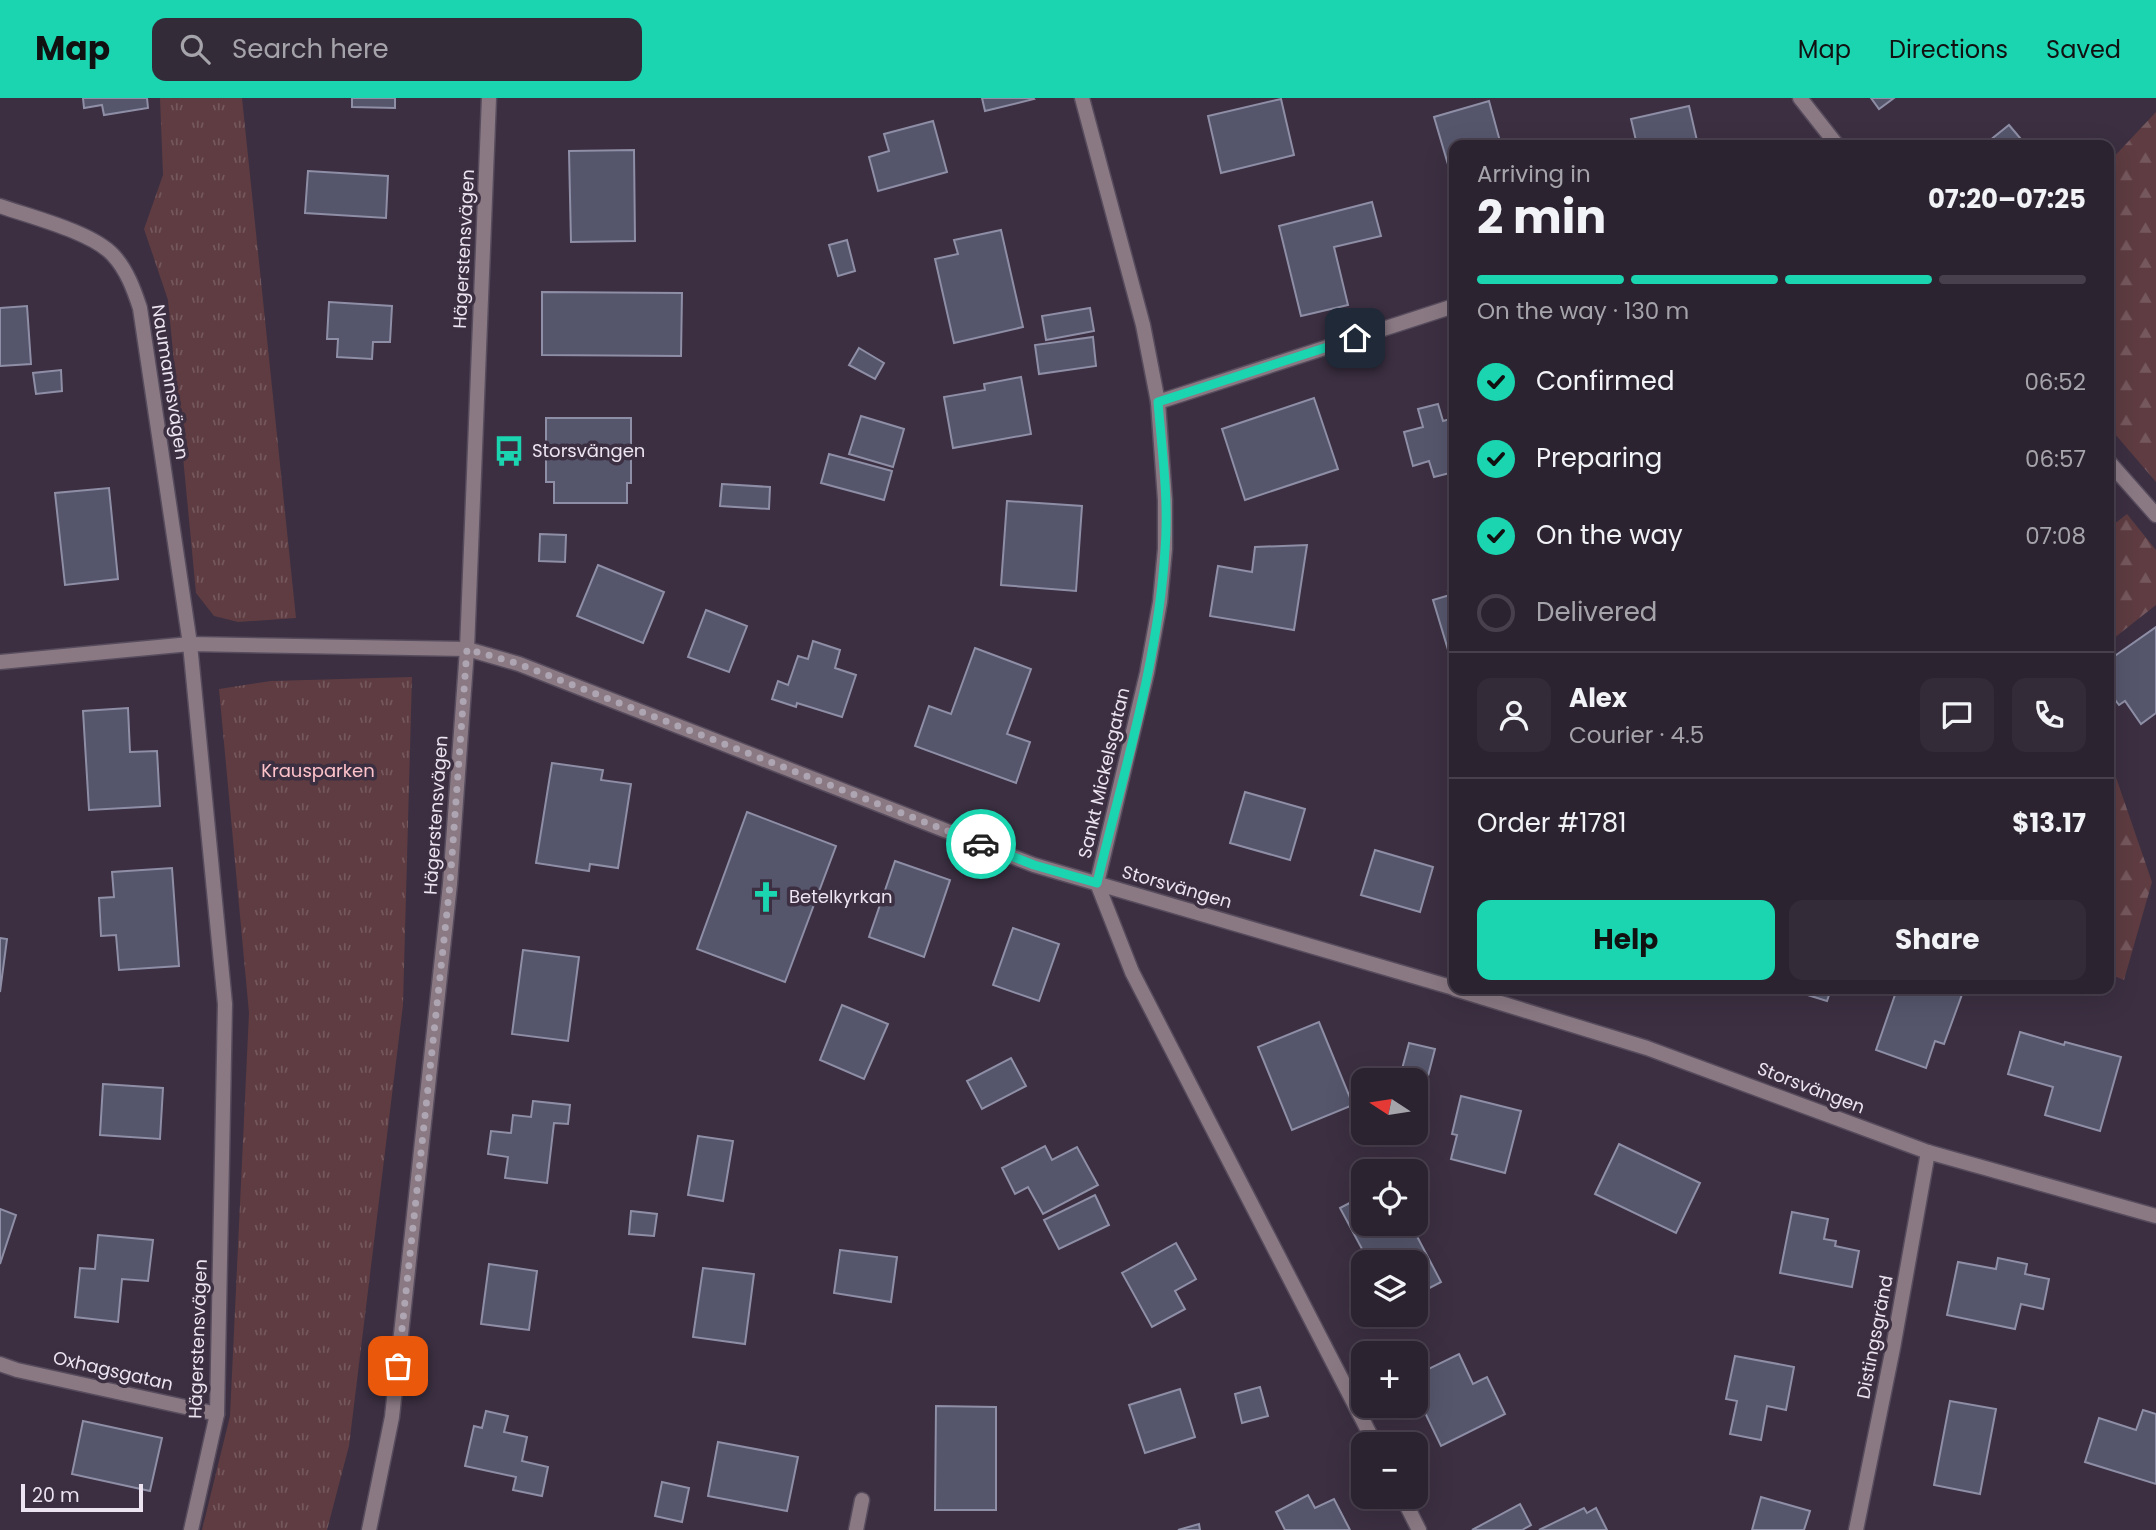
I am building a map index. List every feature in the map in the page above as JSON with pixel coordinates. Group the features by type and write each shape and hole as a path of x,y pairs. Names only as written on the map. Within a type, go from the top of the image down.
{"street":[{"name":"Hägerstensvägen","path":"369,1530 392,1417 450,884 467,649 489,98"},
{"name":"Sankt Mickelsgatan","path":"1082,98 1143,325 1158,402 1166,500 1166,549 1160,602 1147,673 1097,883 1132,972 1369,1432"},
{"path":"1800,98 1833,140"},
{"name":"Naumannsvägen","path":"0,206 94,240 113,255 129,279 141,308 190,644"},
{"path":"1158,402 1449,308"},
{"path":"2114,468 2156,515"},
{"name":"Hägerstensvägen","path":"190,644 225,1004 217,1415 191,1530"},
{"name":"Storsvängen","path":"0,662 190,644 467,649 519,664 1034,865 1449,987"},
{"name":"Storsvängen","path":"1471,994 1647,1048 1928,1152 2156,1216"},
{"name":"Distingsgränd","path":"1856,1530 1893,1348 1928,1152"},
{"name":"Oxhagsgatan","path":"0,1364 217,1415"},
{"path":"856,1530 862,1500"},
{"path":"1408,1509 1419,1530"}],"green space":[{"path":"160,98 242,98 296,618 238,622 214,616 196,593 168,300 144,229 163,175"},
{"path":"2156,112 2156,482 2114,433 2114,157"},
{"path":"2127,514 2156,550 2156,605 2114,638 2114,524"},
{"name":"Krausparken","path":"412,677 403,1005 349,1446 327,1530 202,1530 230,1416 249,1013 219,689 271,681"},
{"path":"2114,772 2152,882 2124,980 2114,976"}],"building":[{"path":"83,98 147,98 148,108 104,115 102,105 84,108"},
{"path":"352,98 395,98 395,108 352,107"},
{"path":"982,98 1033,98 1034,99 985,111"},
{"path":"1871,98 1894,98 1879,109"},
{"path":"1281,99 1294,155 1221,173 1208,116"},
{"path":"1489,101 1500,140 1449,140 1449,168 1434,117"},
{"path":"1689,106 1697,140 1636,140 1631,119"},
{"path":"933,121 947,172 878,191 869,157 889,151 884,134"},
{"path":"2009,125 2022,140 1990,140"},
{"path":"634,150 635,241 571,242 569,151"},
{"path":"308,171 388,176 386,218 305,213"},
{"path":"1372,202 1381,236 1334,247 1348,305 1301,316 1279,226"},
{"path":"1001,230 1023,327 954,343 935,259 958,254 954,240"},
{"path":"847,240 855,271 838,276 829,245"},
{"path":"542,292 682,293 681,356 542,355"},
{"path":"329,302 392,306 390,342 373,342 372,359 337,357 338,339 327,339"},
{"path":"27,306 31,364 0,366 0,308"},
{"path":"1090,308 1094,331 1046,340 1042,316"},
{"path":"1093,337 1096,366 1039,374 1035,345"},
{"path":"859,348 884,363 875,379 849,365"},
{"path":"61,370 62,391 36,394 33,373"},
{"path":"1021,377 1031,434 953,448 944,397 985,390 984,384"},
{"path":"1314,398 1338,469 1245,500 1222,429"},
{"path":"1438,404 1443,421 1449,419 1449,473 1434,477 1429,461 1413,466 1404,432 1423,427 1418,409"},
{"path":"861,416 904,429 893,467 849,454"},
{"path":"546,418 631,418 631,483 627,483 627,503 554,503 554,482 546,482"},
{"path":"829,454 892,471 884,500 821,483"},
{"path":"722,484 770,487 769,509 720,506"},
{"path":"109,488 118,579 65,585 55,493"},
{"path":"1007,501 1082,506 1076,591 1001,585"},
{"path":"540,534 566,535 565,562 539,561"},
{"path":"1307,545 1294,630 1210,616 1218,566 1252,572 1255,547"},
{"path":"598,565 664,592 643,643 577,616"},
{"path":"1449,595 1449,653 1433,600"},
{"path":"706,610 747,626 729,672 688,657"},
{"path":"2156,627 2156,713 2141,724 2125,701 2119,705 2114,698 2114,656"},
{"path":"813,641 840,650 835,668 856,675 842,717 797,703 796,707 772,699 778,681 788,685 798,656 808,659"},
{"path":"975,648 1031,669 1007,734 1030,742 1016,783 915,746 929,706 951,714"},
{"path":"128,708 130,752 157,751 160,806 89,810 83,711"},
{"path":"552,763 603,770 601,780 631,784 618,868 590,864 589,871 536,863"},
{"path":"1245,792 1305,809 1290,860 1230,843"},
{"name":"Betelkyrkan","path":"747,812 836,846 785,982 697,949"},
{"path":"1375,850 1433,867 1420,912 1361,895"},
{"path":"895,861 950,880 924,957 869,937"},
{"path":"172,868 179,966 119,970 116,935 101,936 99,898 114,897 112,872"},
{"path":"1013,928 1059,944 1039,1001 993,985"},
{"path":"0,938 7,939 0,992"},
{"path":"523,950 579,957 568,1041 512,1034"},
{"path":"1804,994 1829,994 1827,1001"},
{"path":"1895,994 1962,994 1944,1044 1935,1041 1926,1068 1876,1050"},
{"path":"842,1005 888,1024 864,1079 820,1060"},
{"path":"1319,1022 1351,1106 1292,1130 1258,1047"},
{"path":"2020,1032 2121,1057 2100,1131 2045,1115 2053,1087 2008,1074"},
{"path":"1409,1043 1435,1049 1428,1076 1428,1068 1402,1068"},
{"path":"1011,1058 1026,1086 982,1109 967,1081"},
{"path":"103,1084 163,1088 160,1139 100,1135"},
{"path":"1461,1096 1521,1111 1505,1173 1451,1159 1457,1135 1452,1134"},
{"path":"533,1101 570,1105 568,1124 554,1123 547,1183 505,1178 508,1157 488,1154 491,1131 511,1133 513,1115 531,1117"},
{"path":"698,1136 733,1141 723,1201 688,1195"},
{"path":"1619,1144 1700,1183 1676,1233 1595,1194"},
{"path":"1045,1146 1052,1160 1077,1147 1098,1185 1043,1214 1028,1187 1015,1194 1002,1168"},
{"path":"1095,1195 1109,1225 1059,1249 1044,1220"},
{"path":"1351,1202 1351,1228 1340,1208"},
{"path":"0,1209 16,1215 0,1264"},
{"path":"631,1211 657,1214 654,1236 629,1234"},
{"path":"1792,1212 1828,1219 1824,1239 1836,1241 1835,1246 1859,1251 1852,1287 1780,1273"},
{"path":"98,1235 153,1240 148,1281 122,1279 118,1322 75,1317 80,1268 95,1269"},
{"path":"1355,1236 1417,1236 1424,1250 1363,1250"},
{"path":"1176,1243 1196,1279 1175,1291 1185,1309 1152,1327 1122,1273"},
{"path":"840,1250 897,1257 891,1302 834,1293"},
{"path":"1428,1257 1441,1282 1428,1289"},
{"path":"1998,1258 2027,1264 2025,1274 2049,1279 2043,1309 2021,1304 2015,1329 1947,1315 1958,1262 1996,1269"},
{"path":"489,1264 537,1271 529,1330 481,1324"},
{"path":"703,1268 754,1274 745,1344 693,1337"},
{"path":"1459,1354 1473,1384 1487,1377 1505,1414 1441,1446 1428,1418 1428,1369"},
{"path":"1735,1356 1794,1367 1786,1410 1767,1406 1761,1440 1730,1434 1737,1401 1726,1399"},
{"path":"1260,1387 1268,1416 1242,1423 1235,1394"},
{"path":"1180,1389 1195,1437 1145,1453 1129,1405"},
{"path":"1950,1401 1996,1409 1980,1494 1934,1485"},
{"path":"936,1406 996,1407 996,1510 935,1510"},
{"path":"2143,1410 2156,1414 2156,1484 2085,1462 2099,1418 2136,1430"},
{"path":"486,1411 508,1416 504,1432 527,1437 522,1461 548,1467 542,1496 513,1490 516,1477 465,1466 474,1426 482,1428"},
{"path":"83,1421 162,1438 150,1491 72,1474"},
{"path":"718,1442 798,1457 787,1511 708,1496"},
{"path":"662,1482 689,1488 682,1522 655,1516"},
{"path":"1308,1495 1315,1508 1334,1499 1350,1530 1285,1530 1276,1512"},
{"path":"1761,1497 1810,1511 1804,1530 1752,1530"},
{"path":"1520,1504 1531,1525 1522,1530 1472,1530"},
{"path":"1584,1508 1587,1513 1596,1508 1607,1530 1539,1530"},
{"path":"1199,1524 1200,1530 1178,1530"}],"way so far":[{"path":"398,1366 450,884 467,649 519,664 981,844"}],"place":[{"name":"Storsvängen","path":"509,451"},
{"name":"Betelkyrkan","path":"766,897"}],"route":[{"path":"981,844 1034,865 1097,883 1147,673 1160,602 1166,549 1166,500 1158,402 1355,338"}]}
